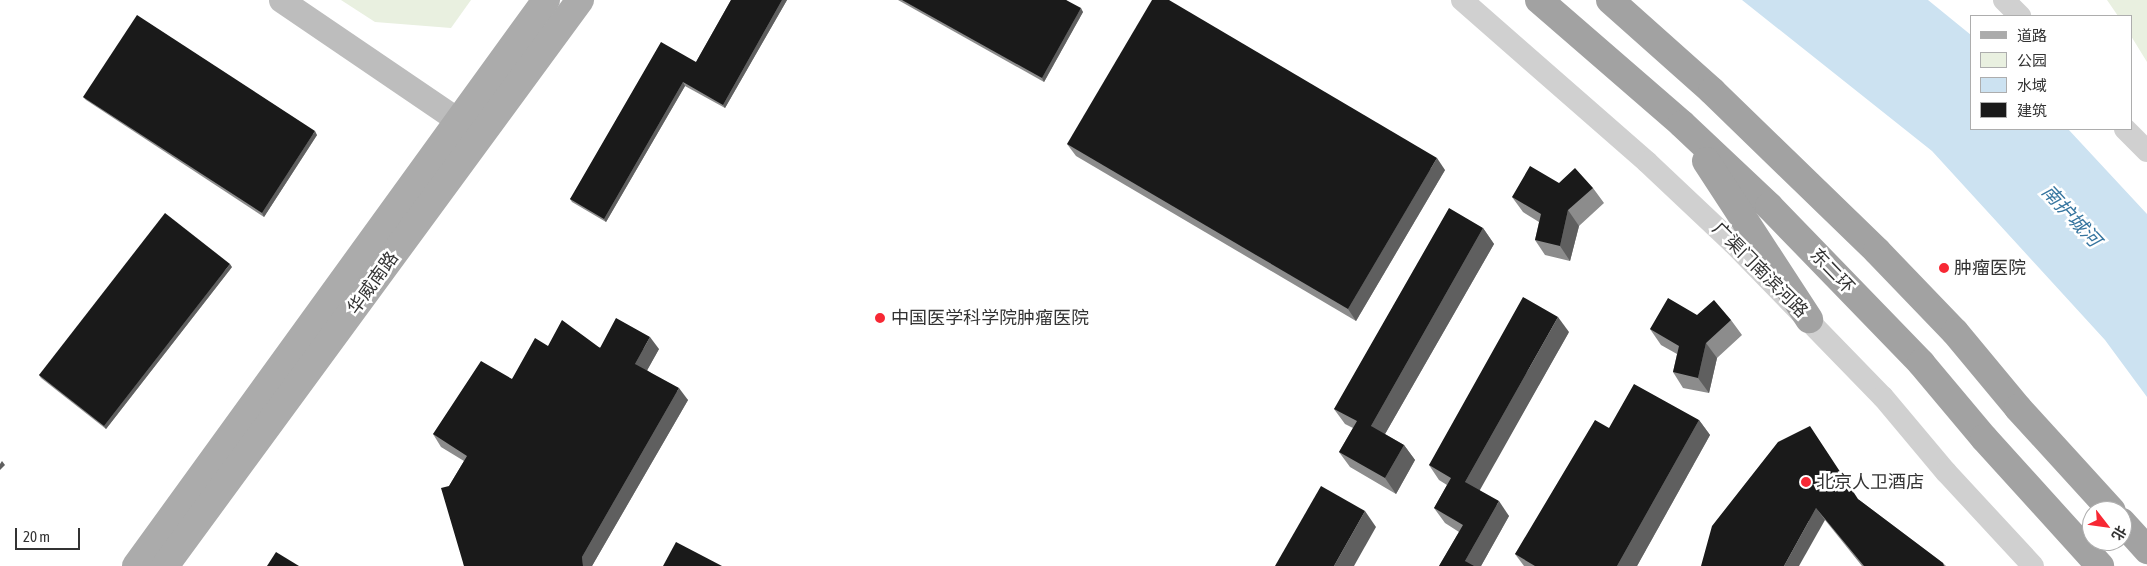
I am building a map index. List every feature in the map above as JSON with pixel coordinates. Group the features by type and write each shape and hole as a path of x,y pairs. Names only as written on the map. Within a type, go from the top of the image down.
{"highway":[{"name":"东二环","path":"1539,0 1682,124 1769,206 1921,363 1984,438 2100,566"},
{"path":"1610,0 1726,103 1878,251 1955,332 2018,408 2103,501"},
{"path":"1682,124 1809,319"},
{"path":"2132,533 2147,550"}],"main road":[{"path":"280,0 459,121"},
{"name":"华威南路","path":"136,566 546,0"},
{"name":"华威南路","path":"165,566 580,0"}],"street":[{"name":"广渠门南滨河路","path":"1462,0 1647,162 1809,319 1883,397 1946,472 2033,566"},
{"path":"2004,0 2019,15"},
{"path":"2127,130 2147,151"}],"green space":[{"path":"341,0 471,0 451,28 375,22"},
{"path":"2107,0 2147,0 2147,62 2132,38 2132,15 2117,15"}],"water":[{"name":"南护城河","path":"1742,0 1928,0 1970,34 1970,130 2069,130 2147,214 2147,397 2105,340 1932,151"}],"building":[{"path":"731,0 782,0 723,105 683,82 604,219 570,199 661,42 696,62"},
{"path":"902,0 1066,0 1081,8 1042,78"},
{"path":"1152,0 1169,0 1437,158 1348,309 1067,144"},
{"path":"137,15 315,131 262,213 83,97"},
{"path":"1530,166 1559,183 1575,168 1593,188 1568,210 1560,246 1535,240 1541,214 1512,197"},
{"path":"1449,208 1483,228 1371,426 1404,445 1385,478 1339,452 1357,421 1334,409"},
{"path":"165,213 230,264 104,426 39,375"},
{"path":"1523,297 1558,317 1465,482 1499,501 1465,561 1474,566 1439,566 1463,525 1434,508 1451,478 1429,465"},
{"path":"1668,298 1697,315 1714,300 1731,320 1706,343 1698,378 1673,372 1679,346 1650,329"},
{"path":"616,318 650,337 635,364 679,388 582,557 583,566 464,566 441,488 449,486 467,456 433,434 481,361 512,379 535,338 548,346 562,320 600,348"},
{"path":"1634,384 1699,420 1617,566 1535,566 1515,554 1595,420 1609,428"},
{"name":"北京人卫酒店","path":"1810,426 1858,499 1943,563 1944,566 1864,566 1816,508 1784,566 1701,566 1712,526 1778,442"},
{"path":"1321,486 1365,511 1334,566 1275,566"},
{"path":"676,542 722,566 663,566"},
{"path":"276,552 299,566 267,566"}],"place":[{"name":"肿瘤医院","path":"1944,268"},
{"name":"中国医学科学院肿瘤医院","path":"880,318"},
{"name":"北京人卫酒店","path":"1806,482"}]}
